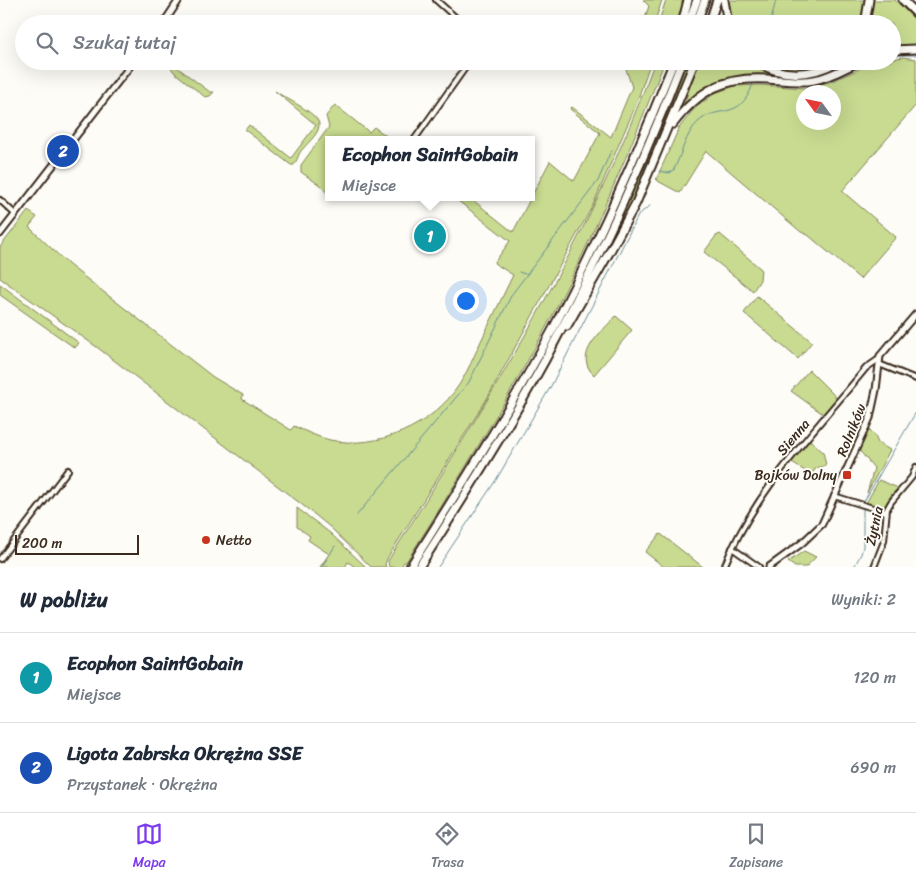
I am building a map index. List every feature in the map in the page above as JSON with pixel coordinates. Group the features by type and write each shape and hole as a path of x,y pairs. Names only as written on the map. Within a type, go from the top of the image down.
{"highway":[{"path":"684,15 688,0"},
{"path":"691,15 697,0"},
{"path":"699,15 705,0"},
{"path":"711,15 717,0"},
{"path":"724,0 726,15"},
{"path":"867,15 869,0"},
{"path":"902,0 916,13"},
{"path":"901,50 916,49"},
{"path":"652,118 667,70"},
{"path":"410,567 484,449 554,326 609,216 652,118 671,70"},
{"path":"419,567 493,449 555,341 622,206 678,70"},
{"path":"555,341 571,320 644,186 690,70"},
{"path":"772,70 799,74 824,70"},
{"path":"665,134 697,97 726,82 751,78 813,80 827,77 841,70"}],"street":[{"path":"170,15 180,0"},
{"path":"175,8 184,0"},
{"path":"436,0 453,15"},
{"path":"0,234 127,70"},
{"path":"417,136 464,70"},
{"path":"0,200 15,214"},
{"name":"Rolników","path":"769,567 802,543 822,524 870,418 879,361 883,352 916,314"},
{"path":"879,361 916,378"},
{"name":"Sienna","path":"724,567 731,550 765,492 788,460 866,368 873,362 879,361"},
{"name":"Żytnia","path":"874,567 884,541 886,512 890,502 912,477 916,467"},
{"path":"0,559 68,470"},
{"path":"834,496 886,512"},
{"path":"731,550 759,567"}],"green space":[{"path":"643,0 662,0 657,15 646,15 649,6"},
{"path":"666,0 685,0 680,15 661,15"},
{"path":"728,0 866,0 864,15 730,15"},
{"path":"871,0 895,0 916,21 916,46 901,47 901,15 869,15"},
{"path":"901,57 916,59 916,105 842,191 896,237 860,279 808,235 801,232 706,151 680,193 656,180 679,128 693,110 715,93 735,86 760,85 796,87 796,130 841,130 841,85 817,85 833,81 857,70 901,70"},
{"path":"173,70 181,70 210,92 214,92 210,96 205,97"},
{"path":"626,70 648,70 635,107 593,205 488,397 388,557 385,564 386,567 371,567 314,514 98,348 0,278 0,247 28,211 37,217 29,227 69,265 213,377 243,395 242,399 291,430 294,426 325,439 348,442 385,438 419,423 448,400 465,374 513,275 494,263 510,241 458,201 474,201 513,232 529,201 535,201 535,190 550,161 574,181 600,133 570,109 572,107 611,137 632,87"},
{"path":"651,70 661,70 611,191 551,318 481,441 406,562 401,567 389,567 388,561 500,379 535,318 569,255 629,127"},
{"path":"683,70 688,70 650,163 615,237 601,261 643,170"},
{"path":"696,70 767,70 792,77 819,74 833,70 809,77 795,78 760,75 736,77 704,89 684,104"},
{"path":"275,91 313,115 319,124 317,132 301,151 294,165 291,165 245,130 249,125 291,158 316,125"},
{"path":"335,105 369,132 374,127 386,136 325,136 325,190 301,172 301,165 329,127 326,116"},
{"path":"720,234 761,269 760,280 753,291 704,252 716,236"},
{"path":"0,284 79,343 75,348 0,295"},
{"path":"757,296 812,342 798,359 744,313"},
{"path":"616,316 632,330 594,375 588,367 586,359 588,351 597,336"},
{"path":"809,370 837,398 823,414 791,391"},
{"path":"869,429 874,434 878,443 890,450 867,493 874,468 859,450"},
{"path":"809,439 823,452 826,465 815,469 812,475 790,462"},
{"path":"879,480 898,488 891,495 884,509 866,503"},
{"path":"297,508 330,533 366,567 353,567 348,562 345,567 320,567 329,554 308,540 310,536 297,527"},
{"path":"660,534 703,567 664,567 645,552"},
{"path":"804,551 816,557 806,567 795,567 788,562"}],"waterway":[{"path":"772,15 776,0"},
{"path":"901,55 916,55"},
{"path":"659,171 669,173 673,171 687,139 698,122 713,114 735,108 741,104 753,84"},
{"path":"357,515 469,382 512,294 598,181 612,151"},
{"path":"438,567 496,480 551,386 639,214 650,206"},
{"path":"519,272 525,274"},
{"path":"854,567 863,547 863,503 916,412"},
{"path":"322,567 335,546"}],"place":[{"name":"Ligota Zabrska Okrężna SSE","path":"63,151"},
{"name":"Ecophon SaintGobain","path":"430,236"},
{"name":"Bojków Dolny","path":"847,475"},
{"name":"Netto","path":"206,540"}]}
